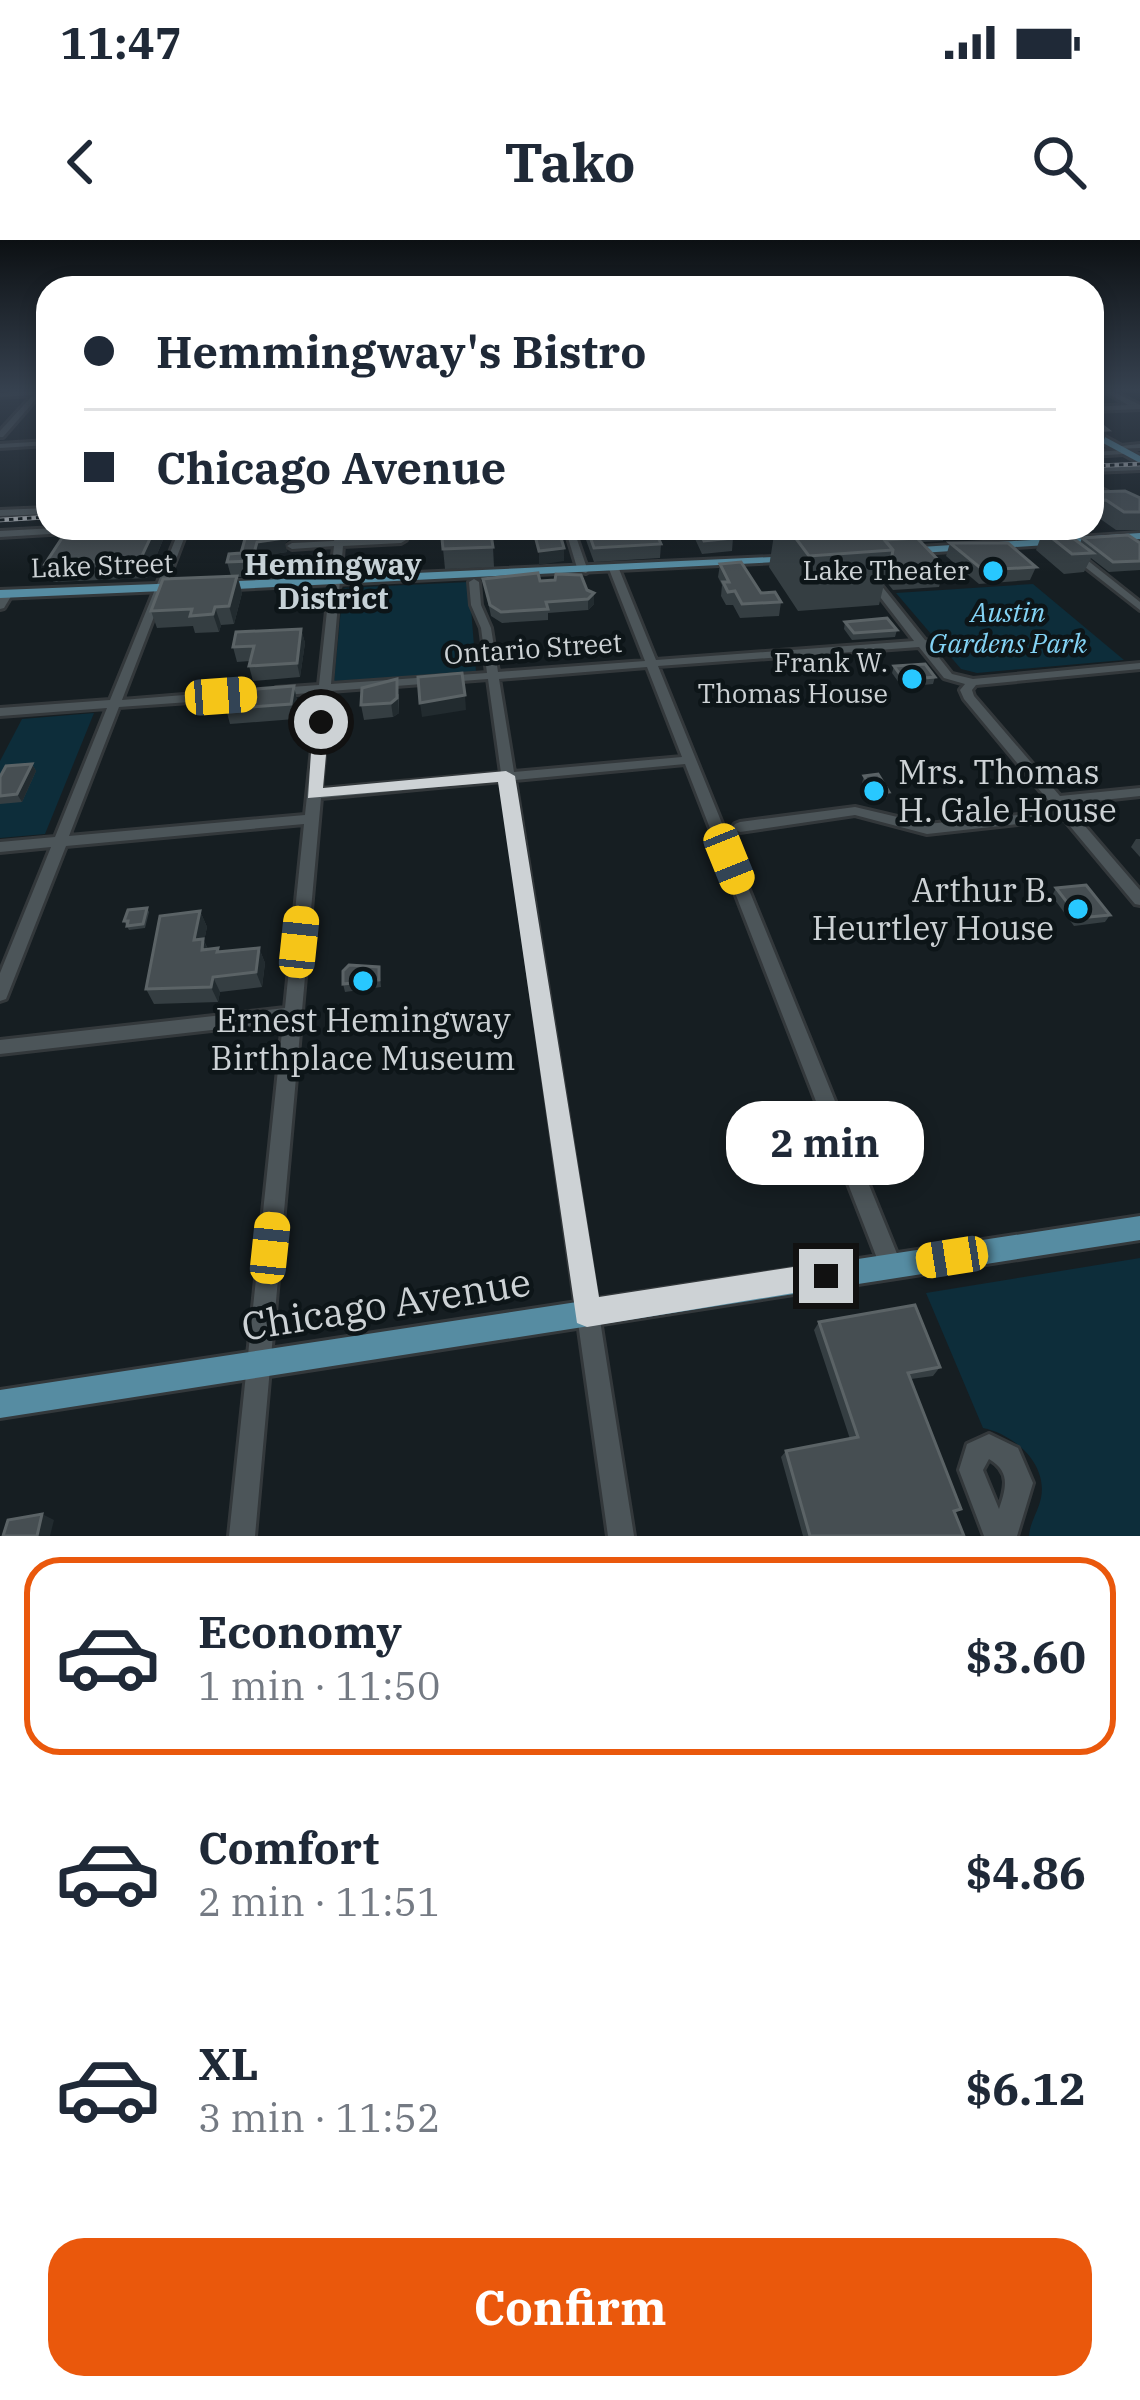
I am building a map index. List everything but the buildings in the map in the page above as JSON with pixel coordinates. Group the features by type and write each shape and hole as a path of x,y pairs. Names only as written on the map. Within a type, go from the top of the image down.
{"main road":[{"path":"1120,450 1140,464"},
{"path":"1104,538 1140,536"},
{"path":"899,552 1080,540"},
{"name":"Lake Street","path":"3,598 808,558"},
{"name":"Chicago Avenue","path":"0,1403 1140,1228"}],"street":[{"path":"1104,468 1140,464"},
{"path":"1104,493 1140,513"},
{"path":"1104,502 1140,500"},
{"path":"0,513 36,512"},
{"path":"0,534 36,532"},
{"path":"0,994 179,540"},
{"path":"242,1536 339,540"},
{"path":"292,546 401,540"},
{"path":"573,540 583,571"},
{"path":"890,540 899,552"},
{"path":"1047,540 1140,608"},
{"path":"856,561 952,678 1138,668"},
{"path":"614,569 891,1266"},
{"path":"474,581 476,605 486,628 621,1536"},
{"name":"Ontario Street","path":"0,712 927,646"},
{"path":"976,680 966,690 968,697 1140,900"},
{"path":"314,794 690,760"},
{"path":"1056,801 1140,792"},
{"path":"740,827 855,811 927,830 1067,814"},
{"path":"0,847 311,819"},
{"path":"0,1047 292,1014"}],"green space":[{"path":"469,582 476,672 334,681 343,588"},
{"name":"Austin Gardens Park","path":"1033,584 1124,660 977,673 961,669 896,593"},
{"path":"94,713 45,834 0,838 0,761 22,719"},
{"path":"1140,1258 1140,1536 1029,1536 1041,1498 1039,1473 1026,1452 983,1428 926,1293"}],"railway":[{"path":"1104,466 1140,464"},
{"path":"0,520 36,518"}],"place":[{"name":"Lake Theater","path":"993,571"},
{"name":"Frank W. Thomas House","path":"912,679"},
{"name":"Mrs. Thomas H. Gale House","path":"874,791"},
{"name":"Arthur B. Heurtley House","path":"1078,909"},
{"name":"Ernest Hemingway Birthplace Museum","path":"363,981"}],"district":[{"name":"Hemingway District","path":"333,582"}],"route":[{"path":"321,722 314,794 506,776 587,1313 826,1276"}]}
